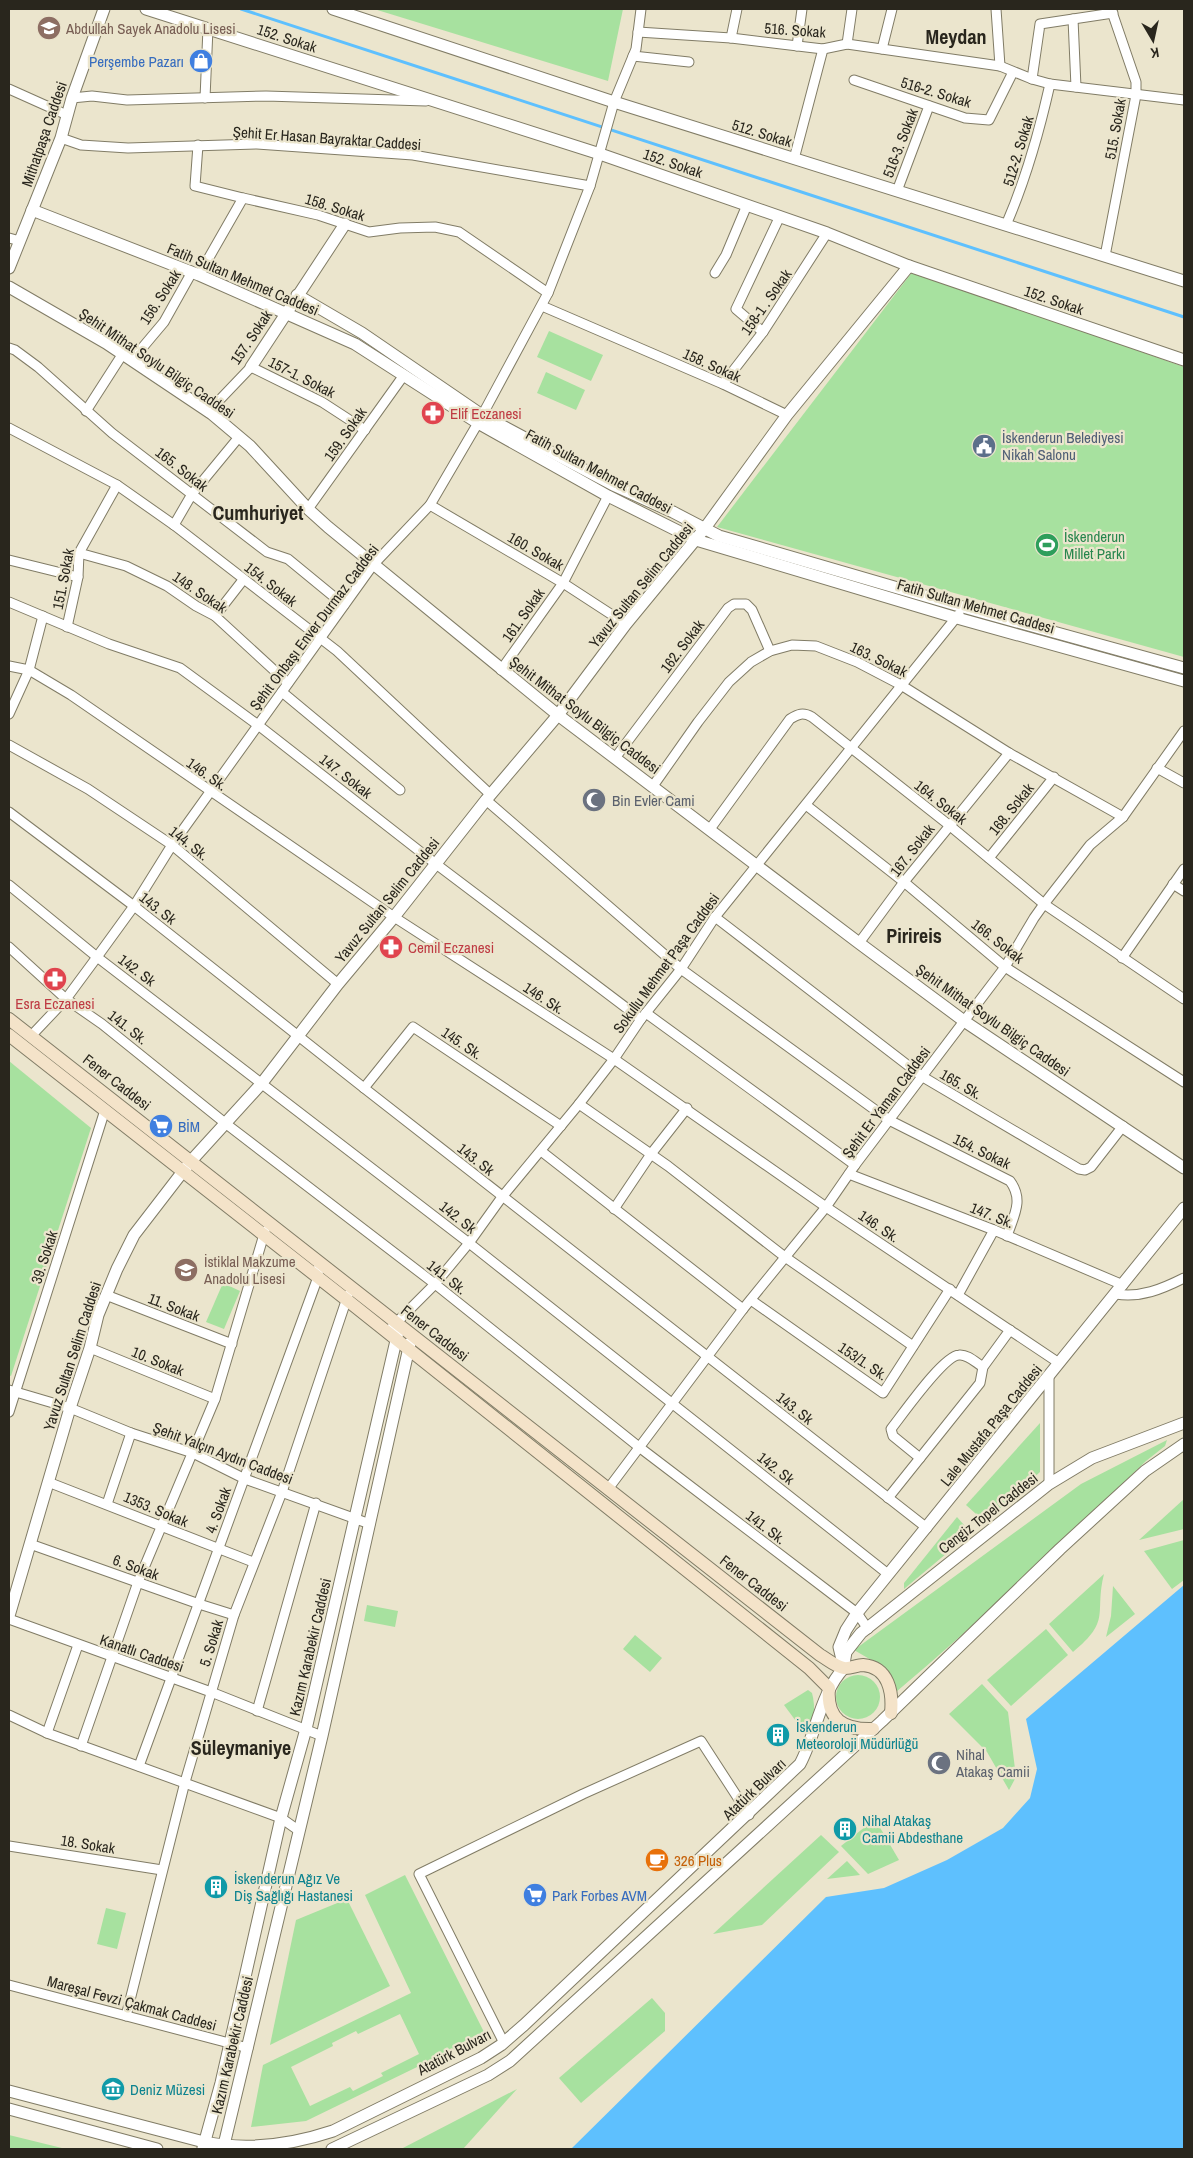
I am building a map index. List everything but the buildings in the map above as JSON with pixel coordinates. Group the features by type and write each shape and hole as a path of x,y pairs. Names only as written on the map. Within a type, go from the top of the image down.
{"main road":[{"name":"Fener Caddesi","path":"9,1019 187,1166 264,1235 347,1300 395,1330 411,1334 820,1656 844,1668"},
{"name":"Fener Caddesi","path":"9,1035 105,1110 267,1220 350,1286 395,1330 409,1349 809,1668 829,1688"},
{"path":"829,1688 828,1700 832,1713 848,1727 859,1730 882,1721 891,1688 885,1676 873,1668 863,1665 844,1668"}],"street":[{"name":"Mithatpaşa Caddesi","path":"9,268 14,240 32,210 61,138 72,98 104,9"},
{"name":"152. Sokak","path":"146,9 600,154 827,233 909,266 1184,360"},
{"name":"512. Sokak","path":"333,9 614,102 1184,281"},
{"name":"Şehit Onbaşı Enver Durmaz Caddesi","path":"31,1036 66,999 97,957 134,906 172,845 373,565 430,505 480,419 548,293 590,186 614,102 633,56 641,9"},
{"path":"731,38 737,9"},
{"path":"797,46 802,9"},
{"path":"847,44 852,9"},
{"path":"882,49 892,9"},
{"path":"996,9 1000,66"},
{"path":"1032,79 1040,24 1112,11"},
{"name":"515. Sokak","path":"1106,256 1136,95 1136,82 1112,11"},
{"path":"1074,19 1076,87"},
{"path":"205,98 208,28"},
{"name":"516. Sokak","path":"638,32 731,38 823,49 847,44 1000,66 1050,84 1184,100"},
{"path":"794,159 823,49"},
{"path":"633,56 689,62"},
{"name":"516-2. Sokak","path":"854,80 965,118 989,120 1013,72"},
{"name":"512-2. Sokak","path":"1006,225 1020,193 1037,143 1050,84"},
{"path":"9,89 67,115"},
{"path":"72,98 92,96 128,100 266,96 436,101"},
{"name":"516-3. Sokak","path":"897,191 929,106"},
{"name":"Şehit Er Hasan Bayraktar Caddesi","path":"61,138 81,145 128,148 257,144 413,155 590,186"},
{"name":"158. Sokak","path":"198,146 196,186 318,215 369,232 400,228 435,227 459,232 548,293"},
{"path":"196,274 243,198"},
{"path":"715,272 726,256 747,205"},
{"name":"Fatih Sultan Mehmet Caddesi","path":"32,210 196,274 355,344 608,496 696,540 960,613 1184,668"},
{"path":"763,332 736,309 780,216"},
{"name":"157. Sokak","path":"208,412 251,367 285,312 345,224"},
{"name":"158-1 . Sokak","path":"723,384 763,332 827,233"},
{"name":"Yavuz Sultan Selim Caddesi","path":"9,1617 70,1408 90,1348 98,1315 134,1235 187,1166 262,1083 338,984 394,917 488,798 558,715 626,624 696,540 787,415 909,266"},
{"name":"156. Sokak","path":"86,411 127,358 164,322 196,274"},
{"name":"Şehit Mithat Soylu Bilgiç Caddesi","path":"9,287 106,343 208,412 250,446 308,509 373,565 558,715 964,1021 1184,1168"},
{"name":"Fatih Sultan Mehmet Caddesi","path":"297,295 379,345 480,419 719,536 960,613 1184,681"},
{"name":"158. Sokak","path":"542,306 723,384 787,415"},
{"path":"355,344 379,345"},
{"name":"165. Sokak","path":"9,348 15,350 38,367 86,411 267,552 288,559 344,605"},
{"name":"157-1. Sokak","path":"251,367 322,402 364,430"},
{"name":"159. Sokak","path":"308,509 404,374"},
{"name":"154. Sokak","path":"9,428 117,485 174,525 320,640 337,651 488,798 681,970 889,1120 1010,1181 1017,1190 1018,1198 1007,1236"},
{"path":"174,525 192,494 239,437"},
{"name":"151. Sokak","path":"67,627 78,577 79,553 117,485"},
{"name":"161. Sokak","path":"501,670 563,583 608,496"},
{"name":"160. Sokak","path":"430,505 563,583 626,624"},
{"name":"148. Sokak","path":"79,553 126,566 155,579 215,616 288,684"},
{"path":"9,560 78,577"},
{"path":"215,616 243,580"},
{"name":"147. Sokak","path":"9,602 109,644 180,668 258,725 436,864 643,1016 855,1165"},
{"name":"162. Sokak","path":"615,758 728,608 734,604 746,604 752,610 770,651"},
{"name":"Sokullu Mehmet Paşa Caddesi","path":"395,1330 469,1243 502,1197 579,1104 614,1059 643,1016 681,970 715,917 960,613"},
{"path":"9,714 29,670 43,616"},
{"name":"163. Sokak","path":"653,786 729,682 751,662 770,651 792,645 816,646 857,662 901,685 1008,753 1123,817"},
{"name":"146. Sk.","path":"9,666 29,670 71,695 394,917 687,1108 826,1207 1059,1364"},
{"path":"282,692 400,790"},
{"name":"164. Sokak","path":"710,829 790,719 798,714 806,714 949,825 1044,904 1184,998"},
{"name":"Şehit Er Yaman Caddesi","path":"608,1489 706,1356 826,1207 855,1165 1005,967 1044,904 1090,845 1123,817 1184,731"},
{"name":"144. Sk.","path":"9,745 88,790 172,845 338,984"},
{"name":"167. Sokak","path":"859,943 904,882 1008,753"},
{"path":"1157,768 1184,783"},
{"name":"168. Sokak","path":"989,858 1054,777"},
{"name":"166. Sokak","path":"806,805 904,882 1005,967 1184,1082"},
{"name":"143. Sk","path":"9,812 134,906 502,1197 927,1528"},
{"path":"1122,958 1184,869"},
{"path":"1173,884 1184,891"},
{"name":"142. Sk","path":"9,885 97,957 469,1243 888,1574"},
{"name":"165. Sk.","path":"715,917 923,1077 1079,1169 1084,1170 1091,1167 1123,1126"},
{"name":"141. Sk.","path":"9,947 66,999 102,1024 225,1123 435,1284 639,1447 857,1613 868,1629"},
{"name":"145. Sk.","path":"364,1088 413,1027 561,1126"},
{"path":"579,1104 651,1154 785,1257 913,1346"},
{"path":"614,1209 651,1154 687,1108"},
{"name":"39. Sokak","path":"9,1412 12,1391 105,1110"},
{"path":"541,1151 743,1309"},
{"name":"147. Sk.","path":"849,1174 994,1230 1120,1290 1130,1297 1145,1295 1184,1278"},
{"name":"Lale Mustafa Paşa Caddesi","path":"844,1668 839,1647 846,1630 857,1613 1120,1290 1184,1208"},
{"path":"81,1746 138,1582 194,1453 215,1399 267,1220"},
{"name":"153/1. Sk.","path":"751,1300 883,1393 913,1346 954,1292 994,1230"},
{"name":"4. Sokak","path":"139,1766 318,1277 319,1262"},
{"name":"5. Sokak","path":"126,2016 185,1782 234,1615 253,1562 282,1492 347,1300 350,1286"},
{"name":"11. Sokak","path":"106,1295 232,1344"},
{"name":"Kazım Karabekir Caddesi","path":"203,2146 230,2043 281,1818 306,1729 356,1518 395,1330"},
{"path":"888,1498 980,1383 983,1367 1010,1330"},
{"name":"Kazım Karabekir Caddesi","path":"223,2148 322,1736 411,1334"},
{"name":"10. Sokak","path":"90,1348 215,1399"},
{"path":"920,1458 893,1436 891,1428 946,1360 960,1354 983,1367"},
{"path":"1049,1376 1049,1484"},
{"name":"Şehit Yalçın Aydın Caddesi","path":"12,1391 70,1408 131,1433 194,1453 245,1479 370,1524"},
{"name":"Cengiz Topel Caddesi","path":"844,1668 846,1652 861,1633 1049,1484 1092,1458 1184,1423"},
{"path":"107,1504 131,1433"},
{"path":"332,2149 488,2075 510,2061 882,1721 1067,1543 1145,1471 1184,1444"},
{"name":"1353. Sokak","path":"48,1482 218,1550 253,1562"},
{"path":"258,1711 316,1503"},
{"name":"6. Sokak","path":"30,1544 234,1615"},
{"name":"Kanatlı Caddesi","path":"9,1617 113,1658 211,1692 322,1736"},
{"path":"47,1733 78,1645"},
{"path":"829,1688 836,1676 844,1668"},
{"name":"Atatürk Bulvarı","path":"9,2091 203,2146 223,2148 264,2146 308,2139 333,2131 480,2058 504,2043 749,1815 800,1764 810,1745 829,1688"},
{"path":"9,1715 47,1733 81,1746 281,1818 298,1830"},
{"path":"504,2043 420,1874 583,1794 701,1741 749,1815"},
{"name":"18. Sokak","path":"9,1846 162,1870"},
{"name":"Mareşal Fevzi Çakmak Caddesi","path":"9,1985 248,2048"},
{"path":"9,2109 157,2149"}],"green space":[{"path":"374,9 623,9 608,81"},
{"name":"İskenderun Millet Parkı","path":"913,271 1184,367 1184,657 717,527"},
{"path":"549,331 603,355 591,381 537,357"},
{"path":"546,372 585,390 576,410 537,393"},
{"path":"9,1061 91,1128 11,1376 9,1375"},
{"path":"223,1283 240,1291 224,1329 206,1322"},
{"path":"1040,1423 1040,1472 985,1522 966,1505"},
{"path":"1167,1440 1165,1446 1146,1461 1023,1579 896,1692 885,1668 854,1650 1081,1484"},
{"path":"1184,1499 1184,1529 1139,1540"},
{"path":"957,1517 971,1533 904,1589 904,1583"},
{"path":"1184,1540 1184,1580 1172,1589 1144,1551"},
{"path":"1104,1574 1097,1624 1093,1632 1073,1652 1049,1624"},
{"path":"1113,1586 1135,1614 1106,1637 1111,1616"},
{"path":"367,1605 398,1611 395,1627 364,1621"},
{"path":"1046,1629 1068,1655 1011,1706 987,1680"},
{"path":"635,1635 662,1658 650,1672 623,1649"},
{"path":"862,1675 874,1681 879,1689 879,1705 874,1713 866,1718 854,1719 842,1713 837,1705 836,1693 842,1681 850,1676"},
{"path":"982,1684 1008,1712 1016,1777 1009,1790 987,1752 949,1714"},
{"path":"808,1690 812,1693 814,1709 813,1720 807,1736 784,1705"},
{"path":"875,1819 899,1860 868,1874 841,1846"},
{"path":"821,1835 839,1852 762,1925 713,1934"},
{"path":"847,1861 860,1875 827,1879"},
{"path":"405,1875 485,2034 306,2121 251,2127 263,2065 411,1993 365,1895","holes":["400,2014 419,2054 381,2073 383,2076 353,2091 350,2087 310,2106 291,2067 333,2046 332,2043 356,2031 358,2034"]},
{"path":"347,1899 390,1986 270,2045 296,1920"},
{"path":"106,1908 126,1913 117,1949 97,1944"},
{"path":"652,1998 665,2013 665,2031 581,2103 559,2078"},
{"path":"517,2089 463,2149 401,2149"},
{"path":"9,2135 66,2149 9,2149"}],"water":[{"path":"1184,1585 1184,2149 571,2149 826,1897 884,1888 947,1860 1003,1828 1030,1798 1037,1769 1026,1719"}],"waterway":[{"path":"241,9 1184,317"}],"place":[{"name":"Abdullah Sayek Anadolu Lisesi","path":"49,28"},
{"name":"Perşembe Pazarı","path":"201,61"},
{"name":"Elif Eczanesi","path":"433,413"},
{"name":"İskenderun Belediyesi Nikah Salonu","path":"984,446"},
{"name":"İskenderun Millet Parkı","path":"1047,545"},
{"name":"Bin Evler Cami","path":"594,800"},
{"name":"Cemil Eczanesi","path":"391,947"},
{"name":"Esra Eczanesi","path":"55,979"},
{"name":"BİM","path":"161,1126"},
{"name":"İstiklal Makzume Anadolu Lisesi","path":"186,1270"},
{"name":"İskenderun Meteoroloji Müdürlüğü","path":"778,1735"},
{"name":"Nihal Atakaş Camii","path":"939,1763"},
{"name":"Nihal Atakaş Camii Abdesthane","path":"845,1829"},
{"name":"326 Plus","path":"657,1860"},
{"name":"İskenderun Ağız Ve Diş Sağlığı Hastanesi","path":"216,1887"},
{"name":"Park Forbes AVM","path":"535,1895"},
{"name":"Deniz Müzesi","path":"113,2089"}],"district":[{"name":"Meydan","path":"956,36"},
{"name":"Cumhuriyet","path":"258,512"},
{"name":"Pirireis","path":"914,935"},
{"name":"Süleymaniye","path":"241,1747"}]}
